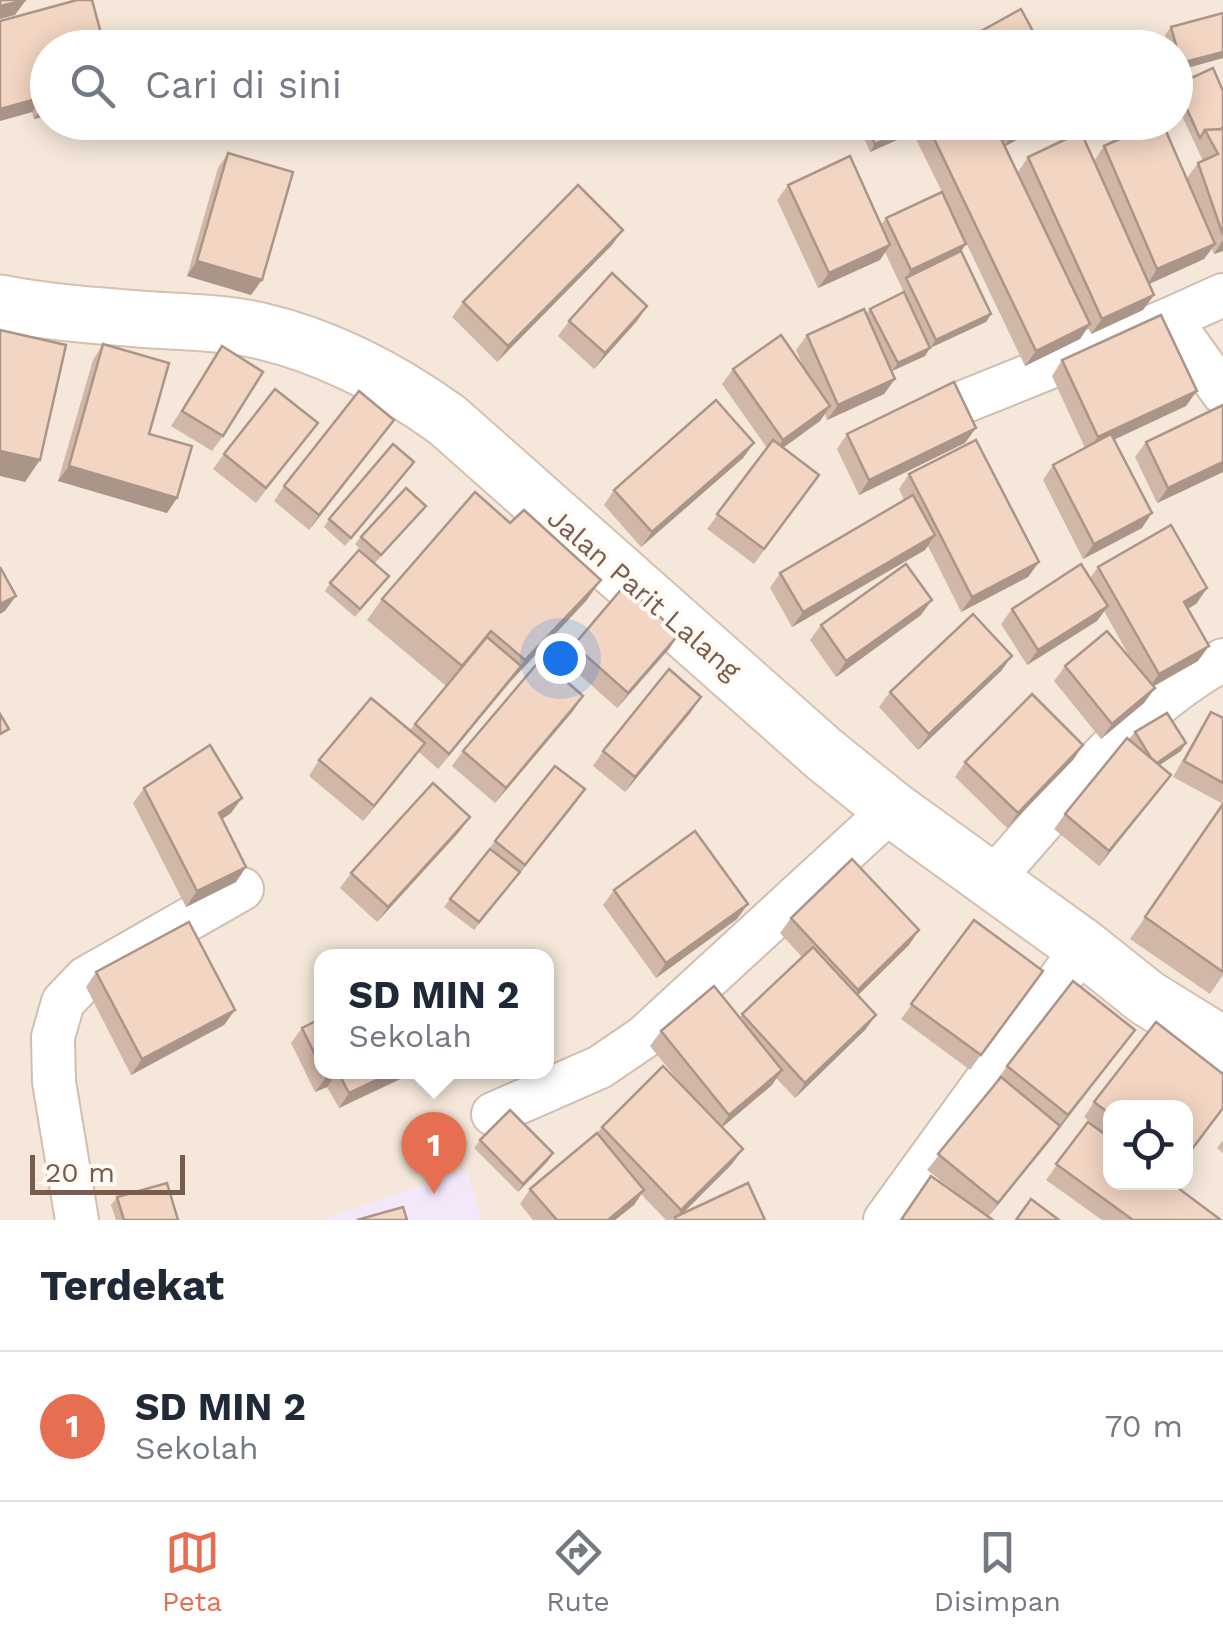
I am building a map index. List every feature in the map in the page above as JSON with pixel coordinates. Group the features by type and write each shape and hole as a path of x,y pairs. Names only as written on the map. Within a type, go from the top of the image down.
{"street":[{"path":"966,401 1223,295"},
{"name":"Jalan Parit Lalang","path":"0,303 55,314 259,330 318,347 409,393 447,420 892,810 1148,998 1220,1037"},
{"path":"1170,320 1223,394"},
{"path":"990,882 1128,730 1155,706 1223,660"},
{"path":"493,1114 600,1067 644,1036 892,810"},
{"path":"77,1220 54,1082 53,1037 63,1002 86,978 242,889"},
{"path":"885,1220 1083,947"}],"shaded area":[{"path":"0,0 1223,0 1223,1220 0,1220"},
{"path":"467,1169 482,1220 321,1220"}],"building":[{"path":"0,0 26,0 0,6"},
{"path":"77,0 92,0 100,30 30,30 30,101 0,109 0,21"},
{"path":"1021,9 1032,30 983,30"},
{"path":"1223,13 1223,52 1193,60 1193,30 1171,27"},
{"path":"1213,68 1223,91 1223,128 1205,130 1200,138 1193,123 1193,77"},
{"path":"1223,129 1223,235 1198,163 1218,154 1205,130"},
{"path":"935,140 1002,140 1090,324 1036,351"},
{"path":"1064,140 1085,140 1154,295 1102,319 1028,157"},
{"path":"1117,140 1170,140 1215,244 1157,269 1104,146"},
{"path":"228,153 293,172 262,280 197,261"},
{"path":"850,156 890,245 829,273 788,185"},
{"path":"578,185 623,230 508,346 463,302"},
{"path":"942,192 966,244 911,270 886,218"},
{"path":"961,251 991,314 936,340 906,278"},
{"path":"612,273 647,306 605,353 569,321"},
{"path":"904,292 930,348 898,363 870,309"},
{"path":"864,309 895,379 838,405 807,335"},
{"path":"1161,315 1197,391 1098,437 1062,360"},
{"path":"0,330 66,345 40,460 0,451"},
{"path":"781,335 830,406 783,440 733,369"},
{"path":"103,344 169,363 149,434 192,446 177,498 69,466"},
{"path":"222,346 263,372 223,436 182,411"},
{"path":"954,382 976,428 869,480 847,434"},
{"path":"275,389 318,423 266,488 224,454"},
{"path":"359,391 394,420 319,515 284,486"},
{"path":"716,400 754,443 652,532 614,490"},
{"path":"1223,405 1223,462 1168,488 1146,442"},
{"path":"1111,434 1152,513 1094,544 1053,465"},
{"path":"773,440 819,475 764,549 717,514"},
{"path":"976,440 1039,562 972,597 909,474"},
{"path":"393,444 414,462 351,538 329,519"},
{"path":"406,488 426,506 381,555 361,537"},
{"path":"475,492 510,523 524,510 601,580 525,660 491,631 462,666 382,599"},
{"path":"913,495 935,535 803,612 780,573"},
{"path":"1171,525 1207,588 1184,602 1209,646 1159,674 1098,567"},
{"path":"359,550 389,576 360,609 330,583"},
{"path":"906,564 932,600 846,661 821,625"},
{"path":"1081,564 1108,606 1038,650 1012,609"},
{"path":"0,567 16,596 0,604"},
{"path":"625,585 679,634 628,693 574,645"},
{"path":"973,614 1012,656 929,734 890,692"},
{"path":"1107,631 1155,688 1112,724 1065,666"},
{"path":"487,637 521,666 449,754 415,724"},
{"path":"541,659 583,696 506,788 463,751"},
{"path":"669,669 701,697 635,777 603,751"},
{"path":"1032,694 1083,745 1018,813 965,762"},
{"path":"371,698 425,743 374,806 319,760"},
{"path":"1211,712 1223,718 1223,783 1184,761"},
{"path":"1167,713 1186,743 1157,763 1135,732"},
{"path":"0,714 9,729 0,734"},
{"path":"1127,738 1171,775 1109,851 1065,814"},
{"path":"210,745 242,798 219,813 246,867 197,891 144,788"},
{"path":"555,766 585,789 525,865 495,841"},
{"path":"433,783 470,817 388,907 351,873"},
{"path":"1223,804 1223,972 1145,917"},
{"path":"695,831 748,904 666,963 614,890"},
{"path":"490,849 520,872 479,922 450,899"},
{"path":"852,859 919,930 858,990 791,918"},
{"path":"974,920 1043,971 981,1055 911,1004"},
{"path":"189,922 235,1010 142,1059 96,972"},
{"path":"813,947 876,1015 805,1083 742,1014"},
{"path":"1073,981 1135,1030 1068,1115 1007,1066"},
{"path":"714,986 782,1070 729,1115 661,1031"},
{"path":"314,1022 314,1053 302,1028"},
{"path":"1156,1022 1223,1074 1223,1108 1193,1148 1193,1100 1103,1100 1103,1109 1094,1102"},
{"path":"663,1066 743,1149 681,1210 602,1127"},
{"path":"1001,1077 1060,1126 998,1203 938,1154"},
{"path":"342,1079 379,1079 349,1093"},
{"path":"510,1110 553,1153 523,1184 480,1140"},
{"path":"1088,1122 1103,1133 1103,1190 1181,1190 1221,1220 1133,1220 1056,1164"},
{"path":"597,1133 644,1190 608,1220 557,1220 530,1189"},
{"path":"931,1176 993,1220 901,1220"},
{"path":"167,1183 178,1220 124,1220 117,1197"},
{"path":"748,1183 765,1220 676,1220 675,1217"},
{"path":"1031,1199 1059,1220 1016,1220"},
{"path":"403,1207 407,1220 357,1220"}],"place":[{"name":"SD MIN 2","path":"434,1194"}]}
